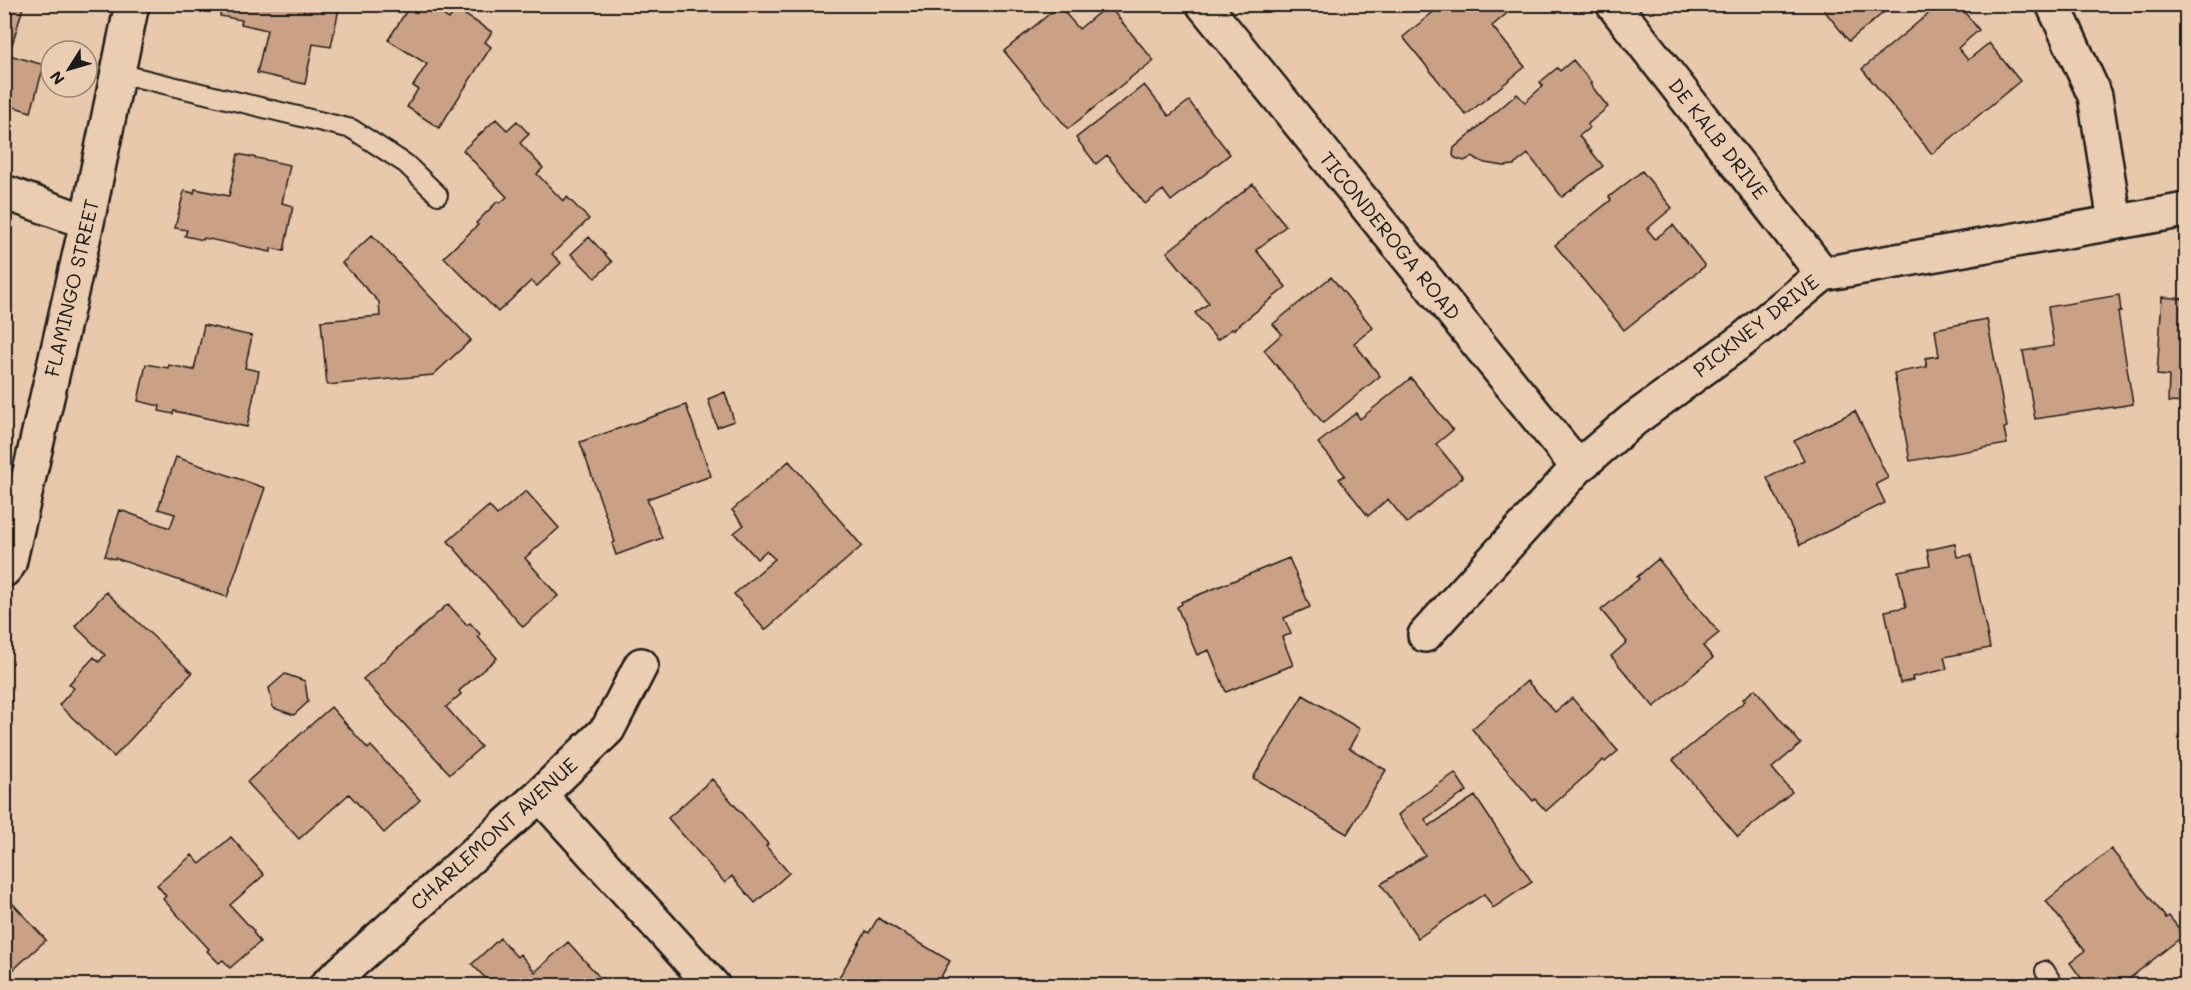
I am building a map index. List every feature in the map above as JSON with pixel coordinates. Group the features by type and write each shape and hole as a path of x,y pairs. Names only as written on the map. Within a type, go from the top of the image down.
{"street":[{"name":"FLAMINGO STREET","path":"4,570 9,564 87,222 132,4"},
{"name":"TICONDEROGA ROAD","path":"1203,4 1578,467"},
{"name":"DE KALB DRIVE","path":"1613,4 1823,273"},
{"path":"2053,4 2095,96 2115,222"},
{"path":"4,192 87,222"},
{"name":"PICKNEY DRIVE","path":"1425,635 1578,467 1633,420 1744,339 1823,273 2187,210"},
{"name":"CHARLEMONT AVENUE","path":"326,986 540,795 608,729 641,665"},
{"path":"540,795 713,986"}],"lane":[{"path":"118,73 352,129 406,164 438,195"}],"building":[{"path":"4,4 24,4 9,55 39,64 39,83 31,112 4,104"},
{"path":"222,4 340,4 331,47 313,44 305,84 257,73 267,30 241,24 242,20 220,16"},
{"path":"411,4 426,4 449,19 456,9 492,32 485,42 491,47 439,128 407,107 418,89 413,86 427,64 388,40"},
{"path":"1443,4 1518,4 1492,26 1525,67 1466,115 1403,37"},
{"path":"1819,4 1894,4 1849,41"},
{"path":"1940,4 1958,4 1979,30 1958,48 1968,60 1989,43 2020,81 1932,154 1862,69"},
{"path":"1108,5 1154,61 1068,129 1004,51 1059,6 1079,29"},
{"path":"1573,60 1608,107 1588,124 1589,128 1579,136 1603,166 1562,197 1528,154 1514,165 1504,166 1485,163 1472,157 1464,161 1455,158 1454,148 1517,94 1525,102 1543,86 1540,82 1557,68 1560,71"},
{"path":"1144,85 1169,116 1189,101 1230,154 1171,201 1163,190 1145,204 1107,155 1096,164 1076,138"},
{"path":"496,119 507,130 517,121 529,134 520,143 543,168 537,174 563,201 567,197 589,219 552,254 561,263 537,286 531,281 498,312 444,257 478,225 476,223 498,201 500,203 507,197 463,150"},
{"path":"238,154 290,165 282,203 293,206 284,251 271,248 271,252 204,238 203,240 185,236 187,230 175,228 184,191 194,193 195,189 229,196"},
{"path":"1642,171 1672,208 1647,229 1655,239 1673,225 1705,266 1624,330 1555,245 1611,200 1609,197"},
{"path":"1253,184 1286,226 1256,250 1286,287 1233,330 1217,340 1195,313 1209,303 1167,252"},
{"path":"372,235 471,340 433,375 327,385 321,321 380,316 379,302 342,263"},
{"path":"589,237 612,262 595,278 571,254"},
{"path":"1331,277 1373,328 1354,343 1380,376 1323,423 1264,350 1282,334 1273,324"},
{"path":"2119,295 2121,312 2118,312 2133,404 2035,419 2023,351 2054,346 2048,307"},
{"path":"2162,297 2186,299 2186,403 2168,402 2169,376 2157,375"},
{"path":"1987,319 2007,427 2004,428 2007,444 1910,461 1894,373 1927,367 1925,358 1939,356 1935,329"},
{"path":"204,325 252,336 245,368 259,371 247,427 174,411 173,414 159,411 160,406 138,401 146,364 168,368 169,365 194,370"},
{"path":"1411,378 1453,430 1436,444 1463,477 1407,523 1388,499 1368,516 1339,479 1345,475 1318,443 1356,413 1360,419"},
{"path":"725,392 734,421 717,427 708,399"},
{"path":"686,405 711,476 647,499 662,538 616,555 612,543 615,542 580,442"},
{"path":"1855,411 1888,478 1876,484 1885,503 1800,545 1767,478 1804,460 1794,441"},
{"path":"176,457 265,488 227,597 105,556 120,510 170,528 175,514 158,509"},
{"path":"789,461 862,546 765,630 734,594 775,559 766,551 757,559 734,533 744,525 732,510"},
{"path":"526,491 559,528 525,558 558,596 523,627 448,541 489,506 497,515"},
{"path":"1955,544 1957,557 1971,555 1990,648 1944,657 1947,669 1912,677 1913,680 1900,683 1885,611 1906,607 1898,571 1930,565 1927,550"},
{"path":"1289,558 1310,607 1284,618 1291,634 1282,637 1293,665 1226,692 1209,650 1197,655 1177,607 1182,604 1181,602"},
{"path":"1658,559 1719,633 1703,646 1713,658 1654,707 1611,656 1627,642 1601,610 1639,579 1637,577"},
{"path":"106,592 192,673 114,757 59,705 74,688 69,684 94,657 99,662 105,655 75,626"},
{"path":"448,604 467,625 470,623 480,634 478,637 497,658 459,691 461,694 446,707 481,747 450,774 363,679"},
{"path":"285,674 305,681 308,702 294,715 273,708 269,688"},
{"path":"1527,681 1555,712 1572,698 1618,751 1605,762 1603,760 1546,811 1535,799 1533,801 1472,729"},
{"path":"1755,689 1801,744 1772,768 1792,792 1738,837 1673,760 1745,701 1743,699"},
{"path":"1303,695 1360,729 1349,748 1386,770 1347,834 1253,778"},
{"path":"331,707 368,749 371,746 420,800 384,833 349,794 299,839 247,782"},
{"path":"1455,773 1467,791 1425,819 1429,826 1475,796 1532,882 1493,908 1484,894 1418,938 1381,884 1425,855 1398,815"},
{"path":"712,779 768,844 766,846 789,873 755,903 732,876 725,883 668,818"},
{"path":"231,837 264,875 230,905 254,931 260,942 230,968 223,960 219,963 207,951 209,949 163,899 166,896 157,885 192,855 200,864"},
{"path":"2111,849 2166,918 2169,916 2184,935 2120,986 2087,986 2070,963 2085,951 2046,901"},
{"path":"4,894 46,940 4,978"},
{"path":"878,918 950,961 939,980 948,986 835,984 866,931 869,933"},
{"path":"500,938 517,957 520,954 535,972 568,942 603,981 598,986 486,986 489,982 472,964"}]}
